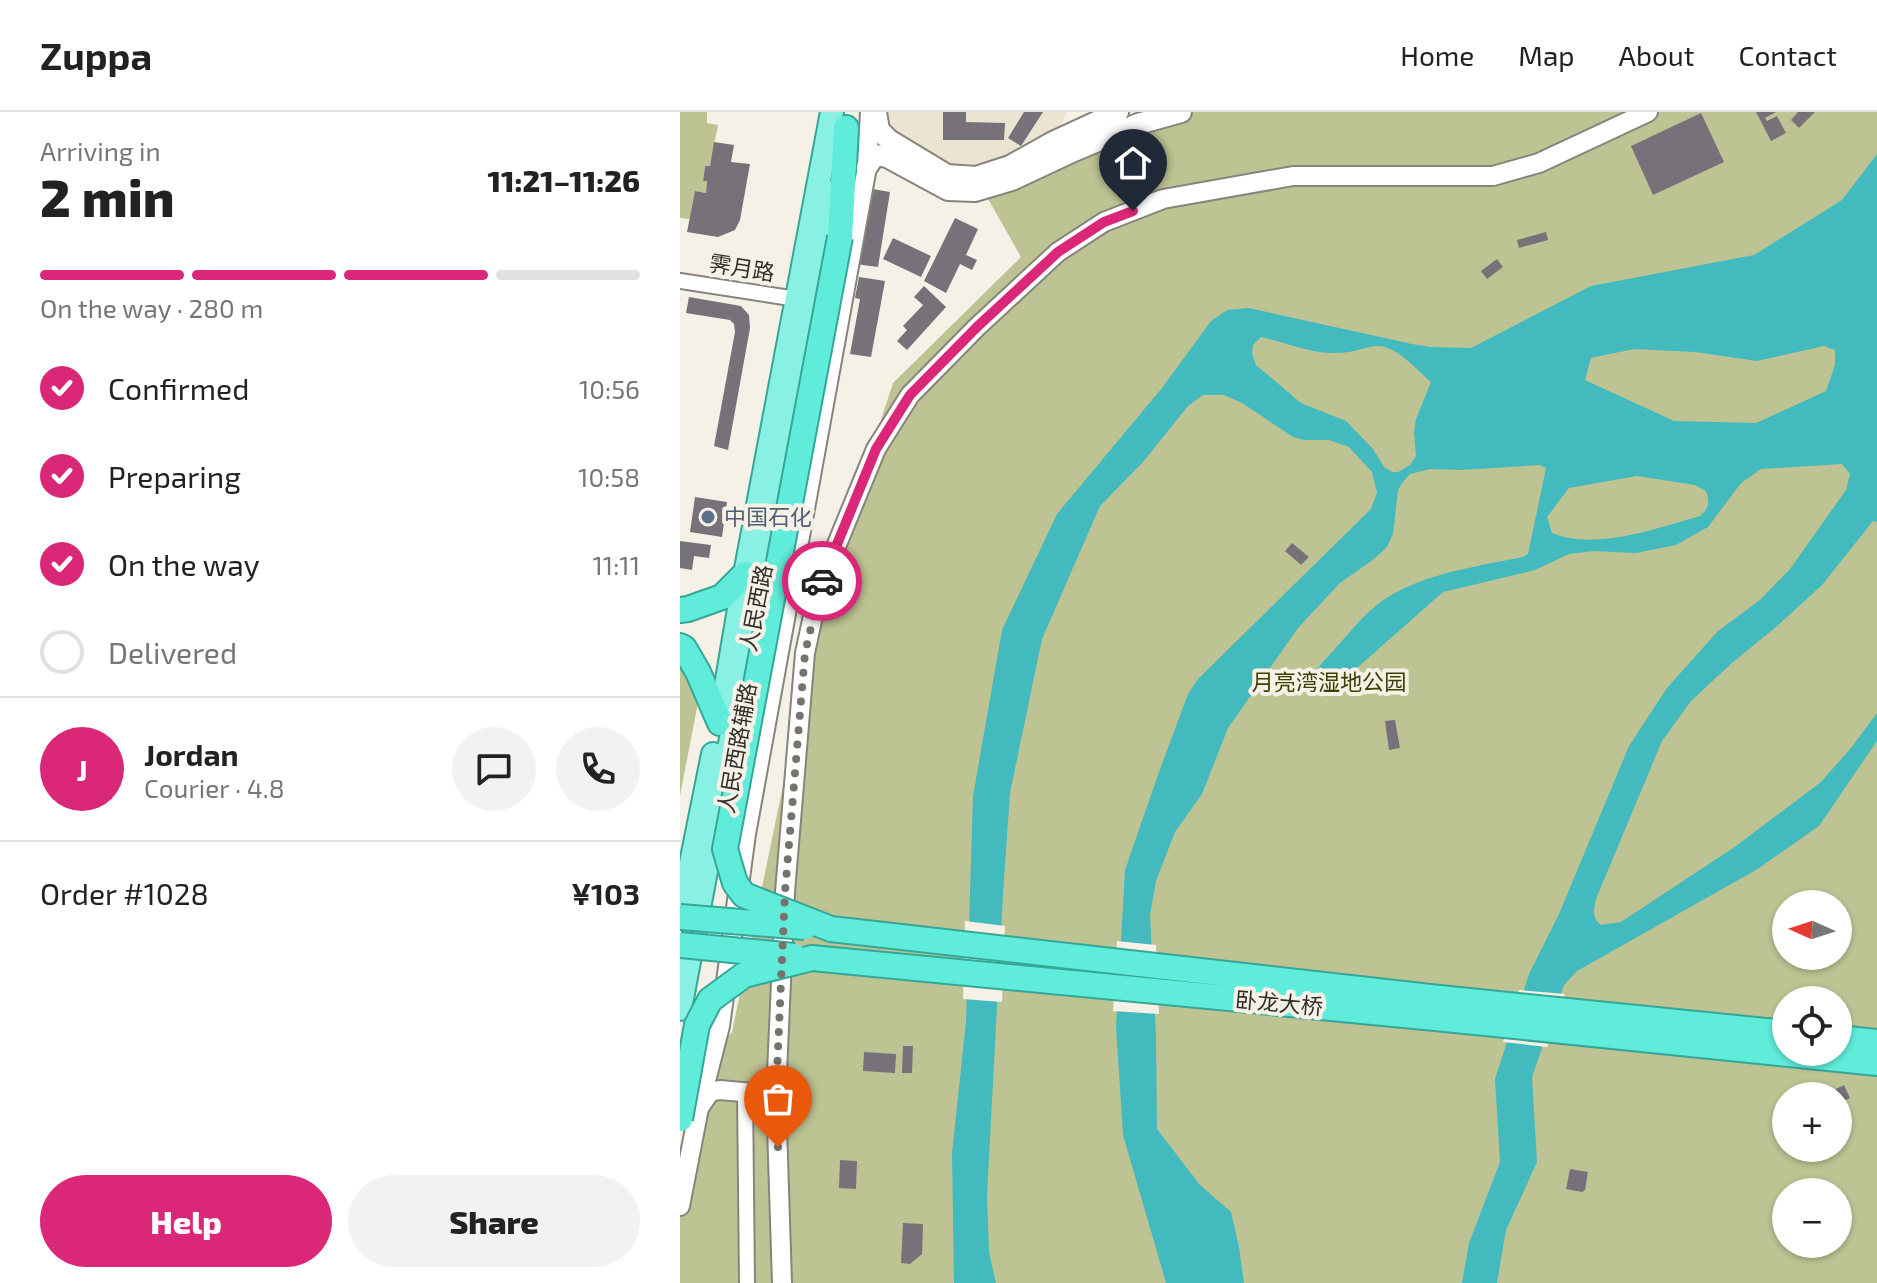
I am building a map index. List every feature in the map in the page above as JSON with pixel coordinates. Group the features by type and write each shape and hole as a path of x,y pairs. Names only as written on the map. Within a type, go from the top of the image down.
{"highway":[{"path":"831,929 744,895 735,883 725,849 840,237 842,117"},
{"path":"680,610 722,597 745,574"},
{"path":"680,646 698,672 720,723"},
{"name":"卧龙大桥","path":"680,918 831,929 1430,997 1772,1032"},
{"name":"卧龙大桥","path":"680,945 1877,1063"},
{"path":"689,1114 697,1025 710,1000 744,975 812,958"},
{"path":"1852,1039 1877,1042"}],"main road":[{"path":"876,112 879,130 889,140 947,175 976,177 1010,166 1118,112"},
{"path":"867,167 875,155 887,157 948,190 975,191 1012,180 1138,124 1181,112"},
{"name":"人民西路","path":"680,1009 692,869 745,574 797,299 842,117"},
{"name":"人民西路","path":"680,918 842,117"}],"street":[{"name":"人民西路辅路","path":"680,1206 689,1114 712,1056 720,1026 746,834 867,167 870,112"},
{"path":"1603,133 1616,112"},
{"path":"782,1283 776,1095 785,892 805,653 826,570 876,449 910,395 1058,252 1104,222 1163,199 1293,176 1493,176 1539,163 1648,112"},
{"name":"霁月路","path":"680,281 797,299"},
{"path":"692,869 731,891 737,904"},
{"path":"680,1017 728,970"},
{"path":"712,1056 710,1073 720,1090"},
{"path":"689,1114 710,1092 720,1090 776,1095"},
{"path":"745,1092 747,1283"}],"shaded area":[{"path":"876,112 1067,112 1053,142 976,177 889,140"}],"green space":[{"path":"680,112 707,112 707,123 718,125 710,166 705,166 703,180 707,181 706,193 695,191 690,219 680,218"},
{"name":"月亮湾湿地公园","path":"1160,112 1877,112 1877,1283 680,1283 680,1206 712,1056 732,1032 802,694 805,653 893,383 1021,257 979,183"},
{"path":"680,655 700,692 680,796"}],"water":[{"path":"1877,154 1877,522 1873,521 1822,585 1691,701 1662,741 1596,899 1596,919 1601,925 1621,922 1736,846 1821,782 1877,713 1877,741 1819,826 1756,870 1577,971 1564,985 1532,1077 1537,1162 1506,1230 1497,1283 1462,1283 1469,1243 1500,1162 1495,1079 1529,974 1559,914 1629,746 1667,688 1718,631 1760,600 1790,569 1846,490 1850,474 1842,464 1761,469 1741,483 1708,527 1676,545 1636,553 1594,551 1569,554 1535,570 1443,592 1332,690 1322,694 1311,692 1312,680 1322,664 1362,619 1387,597 1443,574 1528,554 1546,468 1540,465 1431,469 1410,474 1402,483 1398,490 1393,534 1387,547 1340,583 1298,628 1228,728 1202,794 1175,832 1156,881 1150,915 1157,1129 1200,1185 1231,1212 1244,1283 1166,1283 1123,1135 1116,1027 1125,870 1188,694 1198,679 1371,509 1377,493 1372,472 1349,447 1329,440 1293,437 1242,403 1224,395 1203,395 1188,406 1143,462 1100,506 1042,639 1010,793 987,1195 989,1252 996,1283 954,1283 952,1153 966,1022 973,796 1002,630 1057,514 1162,388 1211,321 1227,310 1249,308 1412,344 1471,348 1591,286 1754,255 1842,200","holes":["1261,337 1329,353 1381,346 1404,358 1431,382 1416,419 1416,456 1410,465 1398,472 1384,467 1373,449 1346,421 1301,403 1256,365 1253,345","1824,346 1835,350 1835,365 1826,391 1756,423 1674,421 1585,380 1591,358 1634,349 1695,352 1757,361","1637,476 1695,485 1706,491 1708,502 1700,516 1626,536 1587,540 1552,533 1547,517 1569,488"]}],"pier":[{"path":"965,921 1005,926 1002,1002 963,999"},
{"path":"1117,941 1156,945 1159,1014 1113,1011"},
{"path":"1519,990 1565,994 1547,1047 1503,1042"}],"building":[{"path":"943,112 966,112 966,122 1005,123 1004,140 943,140"},
{"path":"1024,112 1043,112 1021,146 1008,138"},
{"path":"1756,112 1776,112 1765,118 1767,121 1777,116 1786,133 1771,141"},
{"path":"1798,112 1815,112 1799,128 1791,120"},
{"path":"1701,113 1724,162 1653,195 1631,146"},
{"path":"714,142 734,145 731,162 750,164 740,220 735,230 718,237 687,232 695,191 706,193 707,181 703,181 705,166 710,166"},
{"path":"867,188 890,192 878,267 855,264"},
{"path":"955,218 978,229 966,255 977,260 972,270 960,264 946,293 924,281"},
{"path":"1546,232 1548,240 1519,248 1517,240"},
{"path":"893,238 931,256 921,277 883,259"},
{"path":"1497,259 1503,267 1487,279 1481,271"},
{"path":"859,277 885,281 871,357 850,354 860,299 855,298"},
{"path":"924,286 946,307 907,350 897,341 907,330 903,326 923,305 914,297"},
{"path":"689,297 741,306 749,315 750,328 728,450 714,446 734,324 730,320 686,313"},
{"name":"中国石化","path":"695,497 727,502 722,537 690,532"},
{"path":"680,541 711,545 709,558 694,556 692,570 680,568"},
{"path":"1292,543 1309,557 1301,565 1285,551"},
{"path":"1395,720 1400,748 1389,750 1385,721"},
{"path":"903,1046 913,1046 912,1073 902,1073"},
{"path":"864,1052 896,1054 895,1073 863,1071"},
{"path":"840,1160 857,1161 856,1189 839,1188"},
{"path":"1570,1169 1588,1172 1582,1192 1566,1189"},
{"path":"903,1223 923,1224 922,1254 910,1264 901,1263"}],"way so far":[{"path":"778,1147 776,1095 785,892 805,653 822,581"}],"place":[{"name":"中国石化","path":"708,517"}],"route":[{"path":"822,581 876,449 910,395 1058,252 1104,222 1133,211"}]}
